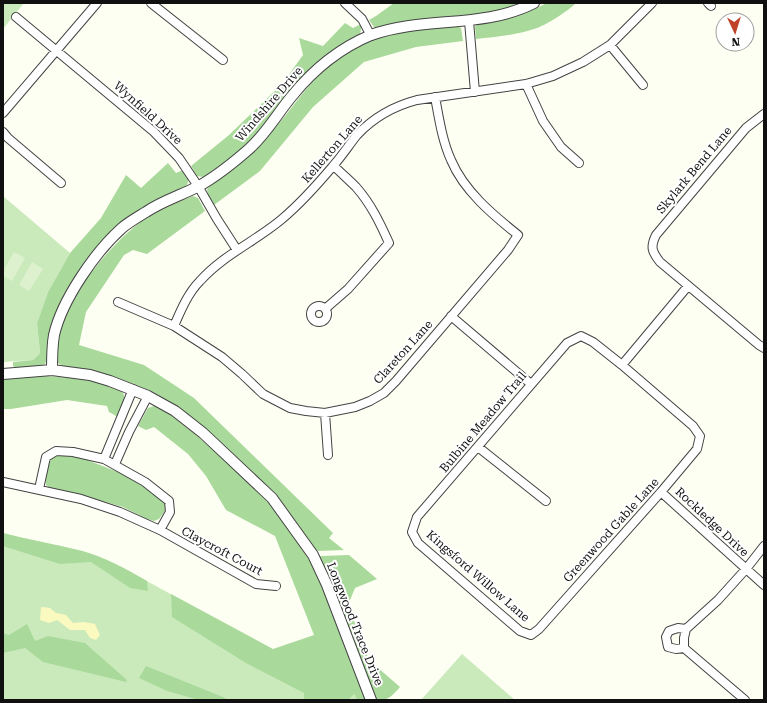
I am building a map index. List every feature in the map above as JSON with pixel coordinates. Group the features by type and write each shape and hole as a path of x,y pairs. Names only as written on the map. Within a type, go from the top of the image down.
{"street":[{"path":"3,113 97,3"},
{"path":"151,3 223,60"},
{"path":"345,3 362,19 371,36"},
{"name":"Windshire Drive","path":"52,370 53,342 59,320 66,303 79,282 109,241 123,227 148,210 198,186 232,164 264,134 291,97 322,65 354,43 371,36 403,27 489,18 511,12 534,3"},
{"name":"Kellerton Lane","path":"174,326 182,307 198,282 237,250 264,232 311,192 370,122 387,111 404,103 526,84 553,76 583,62 610,45 652,3"},
{"name":"Wynfield Drive","path":"16,17 154,132 179,158 237,250"},
{"path":"469,21 476,92"},
{"path":"610,45 643,85"},
{"path":"526,84 543,121 561,147 579,163"},
{"name":"Clareton Lane","path":"118,302 174,326 222,357 263,394 290,408 306,412 325,412 355,407 384,393 508,250 518,235 498,220 484,206 455,167 444,142 435,97"},
{"name":"Skylark Bend Lane","path":"688,286 660,262 654,254 652,242 656,235 746,128 764,114"},
{"path":"3,132 8,138 61,183"},
{"path":"326,309 348,289 389,243 380,222 368,203 356,187 334,166"},
{"path":"622,365 688,286 764,348"},
{"path":"451,316 531,384"},
{"name":"Bulbine Meadow Trail","path":"412,532 417,518 567,343 581,336 593,342 622,365"},
{"name":"Greenwood Gable Lane","path":"531,635 539,629 661,492 697,449 700,436 693,426 622,365"},
{"name":"Longwood Trace Drive","path":"3,374 52,370 110,380 148,396 175,411 203,433 272,498 313,555 327,585 371,700"},
{"path":"104,459 133,389"},
{"path":"115,464 129,432 148,396"},
{"path":"325,412 328,455"},
{"path":"117,427 129,432"},
{"path":"478,446 546,501"},
{"path":"39,489 46,457 56,451 73,452 104,459 145,482 169,501 170,512 160,530"},
{"name":"Claycroft Court","path":"3,482 81,499 120,512 160,530 256,584 276,586"},
{"name":"Rockledge Drive","path":"661,492 764,585"},
{"name":"Kingsford Willow Lane","path":"412,532 418,543 520,631 531,635"},
{"path":"684,648 686,629 718,600 746,570 764,546"},
{"path":"686,629 678,628 669,631 666,637 668,646 676,649 684,648 745,700"}],"shaded area":[{"path":"3,3 24,3 3,29"},
{"path":"394,3 528,3 487,13 407,21 378,28 374,27 369,20"},
{"path":"547,3 576,3 558,17 537,28 515,34 476,39 475,27 477,24 513,17"},
{"path":"345,23 353,28 361,24 360,35 268,122 243,150 210,174 203,177 197,176 191,166 229,135 282,84 303,55 299,38 323,46"},
{"path":"457,26 461,28 463,41 416,47 364,62 313,107 260,171 214,205 208,195 207,189 237,166 259,145 304,91 337,59 364,44 391,34 419,29"},
{"path":"168,163 176,173 183,170 188,179 184,189 91,257 45,364 16,368 13,366 13,362 33,360 40,353 37,323 48,292 70,253 101,218 126,175 141,188"},
{"path":"3,196 70,253 48,292 37,323 40,353 33,360 3,362"},
{"path":"193,196 198,198 205,211 147,254 133,250 124,255 86,312 79,345 144,365 194,398 333,533 329,538 344,550 318,551 314,549 287,510 269,489 174,405 153,392 118,378 90,371 64,367 58,363 59,336 66,313 84,282 108,252 134,227 146,218"},
{"path":"14,252 25,258 12,281 3,276 3,271"},
{"path":"32,262 43,269 29,291 19,285"},
{"path":"41,376 98,382 118,389 123,393 124,399 118,417 109,412 107,406 67,400 3,409 3,378"},
{"path":"154,406 177,418 234,469 275,510 293,534 316,573 367,700 357,700 354,694 349,699 343,700 304,700 304,693 246,663 172,617 171,594 273,649 314,635 275,536 226,510 206,476 188,454 154,427 146,430 138,426 148,408"},
{"path":"59,455 82,458 123,474 141,485 162,501 166,506 165,511 159,519 154,521 123,507 75,493 50,488 46,485 47,467 52,458"},
{"path":"3,533 83,551 121,567 354,694 357,700 3,700"},
{"path":"3,533 72,549 107,560 147,581 148,591 130,588 91,562 60,564 3,546"},
{"path":"349,555 377,579 355,588 348,605 369,660 400,687 384,700 376,700 343,612 319,557"},
{"path":"27,624 35,641 48,636 85,643 127,680 126,682 43,662 25,648 3,653 3,633 9,635"},
{"path":"462,654 515,700 421,700"},
{"path":"146,666 228,700 199,700 167,691 139,678"}],"sand":[{"path":"41,607 50,608 56,613 66,615 73,623 84,622 95,624 100,635 96,640 90,638 85,630 70,630 57,620 49,623 40,620"}]}
